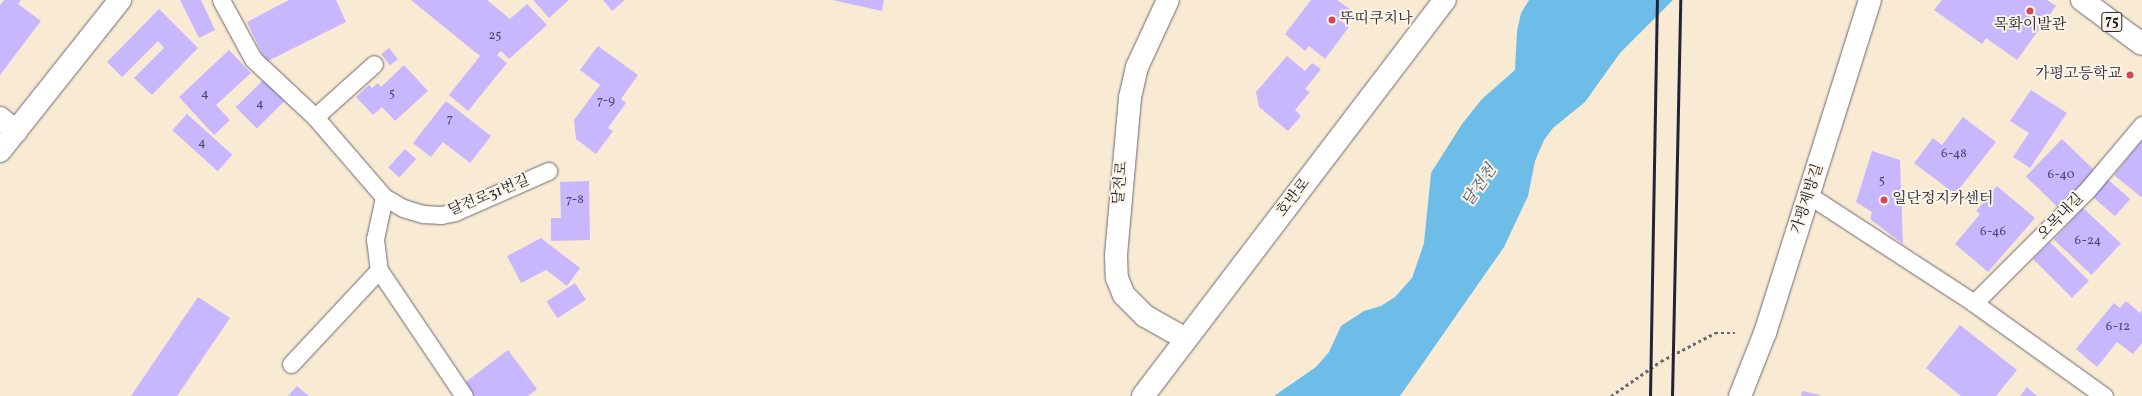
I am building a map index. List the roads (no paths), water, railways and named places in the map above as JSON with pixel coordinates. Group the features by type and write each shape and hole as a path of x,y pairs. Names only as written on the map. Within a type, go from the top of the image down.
{"street":[{"path":"0,151 8,124 120,0"},
{"name":"달전로","path":"1168,0 1137,67 1130,98 1116,255 1117,278 1124,295 1145,316 1186,339"},
{"name":"호반로","path":"1143,396 1445,0"},
{"name":"가평제방길","path":"1740,396 1765,333 1810,196 1870,0"},
{"name":"75","path":"2082,0 2142,44"}],"lane":[{"name":"달전로31번길","path":"221,0 253,59 315,117 384,197 403,208 423,214 441,215 455,212 548,171"},
{"path":"315,117 374,64"},
{"name":"오목내길","path":"1974,304 2088,189 2142,125"},
{"path":"1810,196 1974,304 2104,396"},
{"path":"384,197 377,219 375,239 379,270 464,396"},
{"path":"291,364 379,270"}],"water":[{"name":"달전천","path":"1529,0 1673,0 1620,53 1585,102 1553,128 1544,140 1535,161 1528,196 1504,247 1400,396 1274,396 1316,367 1329,352 1341,326 1364,311 1381,306 1395,297 1412,278 1424,243 1431,173 1462,124 1482,99 1515,70 1517,31 1521,13"}],"railway":[{"path":"1650,396 1657,0"},
{"path":"1672,396 1680,0"}],"place":[{"name":"목화이발관","path":"2030,11"},
{"name":"뚜띠쿠치나","path":"1332,20"},
{"name":"가평고등학교","path":"2130,75"},
{"name":"일단정지카센터","path":"1884,200"}]}
